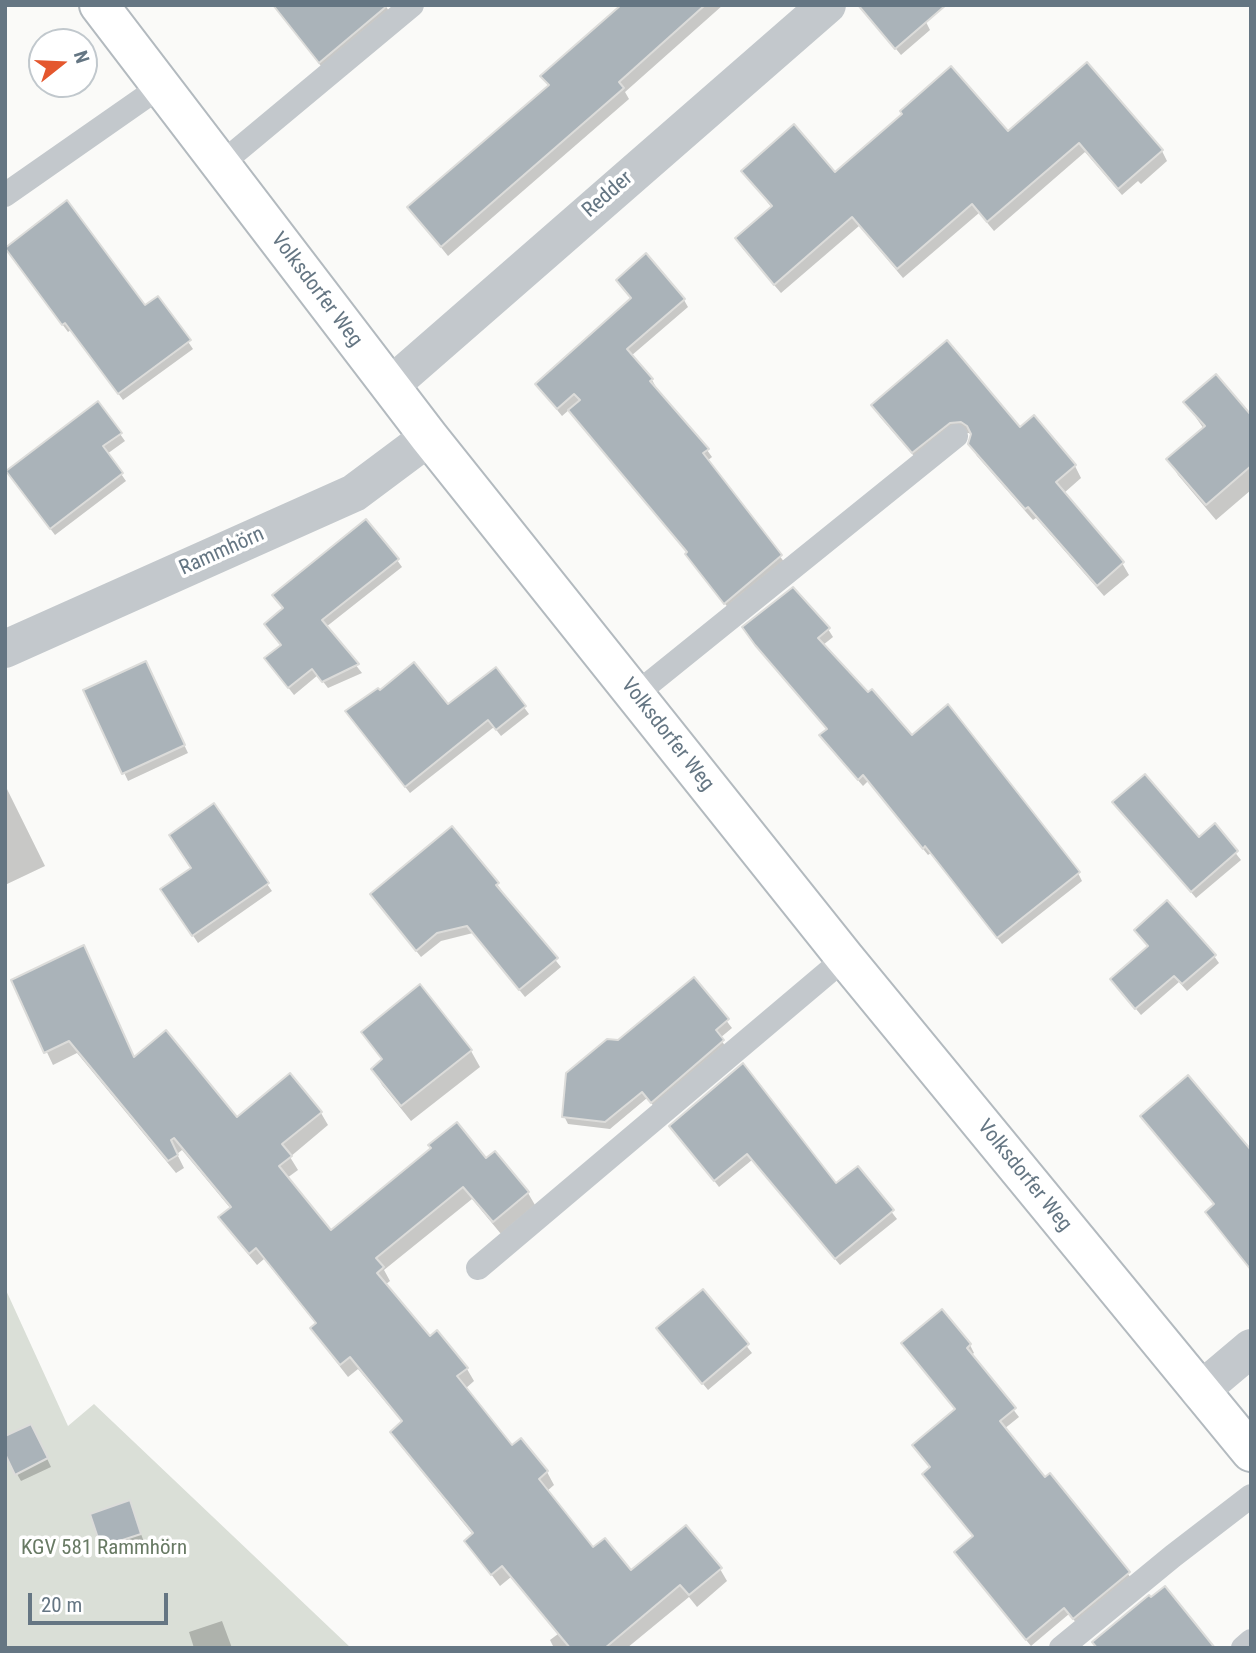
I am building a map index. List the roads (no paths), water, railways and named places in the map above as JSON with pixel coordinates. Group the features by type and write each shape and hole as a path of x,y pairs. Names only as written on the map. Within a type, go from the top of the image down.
{"street":[{"name":"Volksdorfer Weg","path":"99,5 429,437 845,958 1251,1452"},
{"name":"Redder","path":"390,386 827,5"},
{"name":"Rammhörn","path":"5,649 354,493 429,437"},
{"path":"1200,1391 1251,1348"}],"lane":[{"path":"220,164 412,5"},
{"path":"5,195 161,86"},
{"path":"635,695 956,436"},
{"path":"478,1268 845,958"},
{"path":"1061,1648 1251,1496"},
{"path":"1243,1648 1251,1642"}],"park label":[{"name":"KGV 581 Rammhörn","path":"104,1549"}]}
